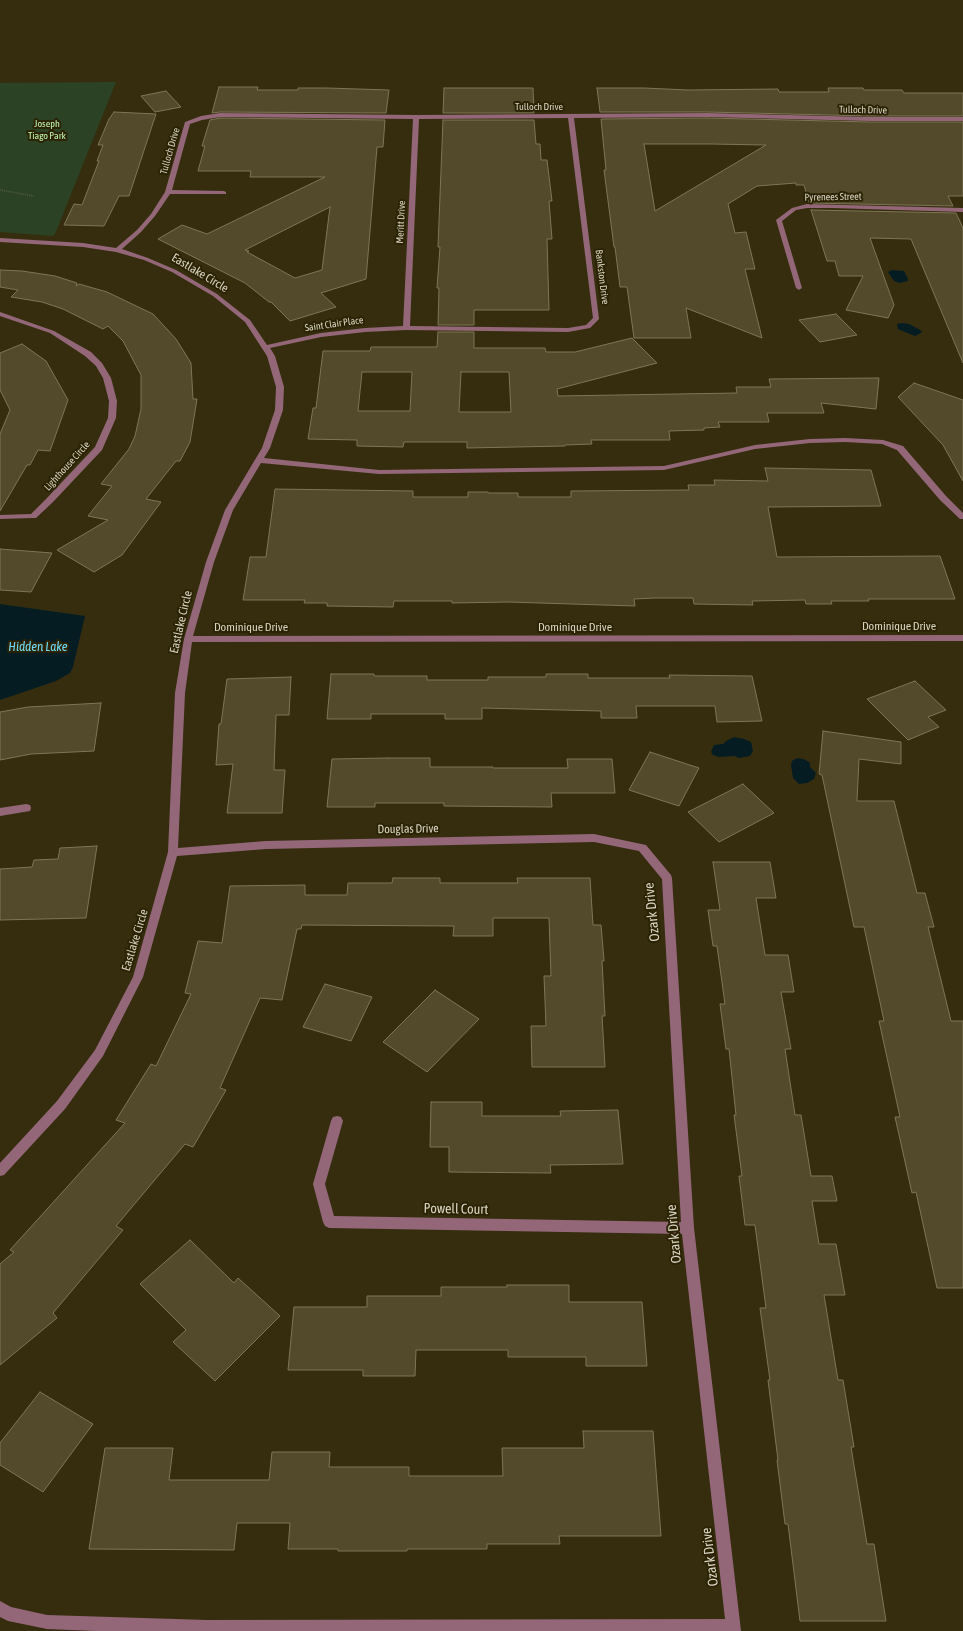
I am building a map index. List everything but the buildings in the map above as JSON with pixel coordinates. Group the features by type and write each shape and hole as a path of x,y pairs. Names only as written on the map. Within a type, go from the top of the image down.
{"street":[{"name":"Tulloch Drive","path":"168,192 187,123 201,118 220,115 416,117 707,115 870,119 963,119"},
{"name":"Bankston Drive","path":"406,328 568,330 588,327 597,318 571,116"},
{"name":"Meritt Drive","path":"406,328 416,117"},
{"path":"117,250 139,231 153,215 168,192 224,193"},
{"name":"Pyrenees Street","path":"799,288 778,220 794,209 807,206 832,206 963,210"},
{"name":"Eastlake Circle","path":"0,240 83,244 117,250 174,270 215,295 248,321 271,356 280,387 278,410 266,448 229,510 210,562 188,639 180,693 173,852 138,977 99,1053 61,1105 0,1171"},
{"name":"Lighthouse Circle","path":"0,314 52,332 76,344 99,365 107,378 114,401 112,418 98,448 50,500 33,516 0,517"},
{"name":"Saint Clair Place","path":"266,347 321,335 365,330 406,328"},
{"path":"259,460 379,472 664,468 755,447 817,441 845,440 883,442 900,448 943,498 963,517"},
{"name":"Dominique Drive","path":"188,639 963,638"},
{"path":"0,812 26,808"},
{"name":"Douglas Drive","path":"173,852 266,845 594,838 642,848"},
{"name":"Ozark Drive","path":"642,848 667,878 688,1228 734,1628"},
{"name":"Powell Court","path":"337,1121 319,1184 329,1222 688,1228"},
{"path":"0,1608 8,1614 47,1622 207,1627 734,1628"}],"path":[{"path":"0,190 34,196"}],"green space":[{"name":"Joseph Tiago Park","path":"116,82 55,234 53,236 0,232 0,83"}],"water":[{"path":"892,270 904,271 908,281 900,283 894,281 888,272"},
{"path":"897,324 909,324 922,331 915,336 900,330 898,329"},
{"name":"Hidden Lake","path":"0,604 85,616 73,667 70,673 56,681 0,700"},
{"path":"734,737 751,742 753,751 750,756 739,758 735,756 719,757 713,755 711,752 714,745 723,744"},
{"path":"797,758 804,759 810,763 810,767 816,773 814,779 807,783 799,784 793,778 791,765 792,761"}]}
